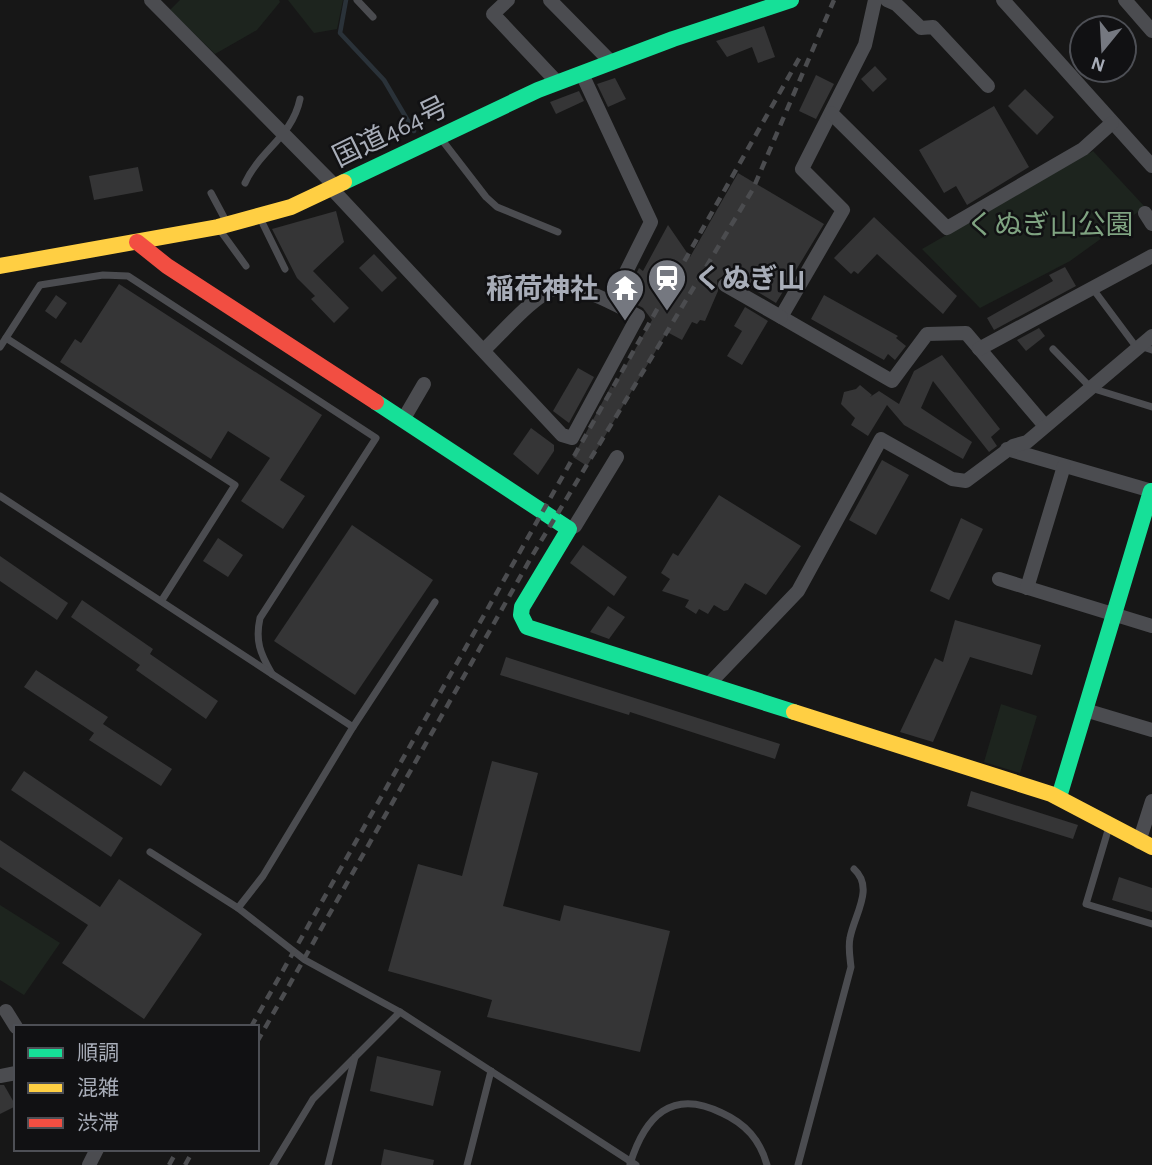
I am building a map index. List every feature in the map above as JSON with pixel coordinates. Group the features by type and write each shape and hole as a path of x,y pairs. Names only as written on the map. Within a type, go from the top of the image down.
{"main road":[{"name":"国道464号","path":"0,266 223,226 259,217 334,188 558,83 791,0"},
{"path":"137,242 167,266 569,529 522,607 521,615 527,627 1059,797 1146,845"},
{"path":"1059,797 1151,491"}],"street":[{"path":"151,0 285,135 570,442 638,316 611,302 567,287 556,288 544,295 485,349"},
{"path":"508,0 493,14 558,83"},
{"path":"550,0 612,63"},
{"path":"781,317 843,210 802,169 865,45 875,0"},
{"path":"887,0 896,4 921,28 933,27 988,86"},
{"path":"1003,0 1152,166"},
{"path":"1125,0 1152,31"},
{"path":"582,74 651,222 611,302"},
{"path":"831,113 947,228 1083,149 1112,123"},
{"path":"979,349 1152,256"},
{"path":"725,285 892,381 927,334 966,333 1045,426"},
{"path":"708,685 798,591 881,439 960,481 971,478 1007,449 1027,442 1091,388 1146,348 1152,336"},
{"path":"403,420 424,384"},
{"path":"1007,449 1151,491"},
{"path":"569,529 575,526 617,457"},
{"path":"1027,588 1064,466"},
{"path":"999,579 1152,626"},
{"path":"1085,710 1152,730"},
{"path":"1146,845 1152,801"},
{"path":"6,1011 15,1025"}],"lane":[{"path":"357,0 373,17"},
{"path":"245,183 254,163 285,135 297,115 300,99"},
{"path":"440,136 486,197 497,207 558,232"},
{"path":"211,193 223,226 246,266"},
{"path":"259,217 285,269"},
{"path":"0,347 40,285 103,275 128,276 376,438 260,618 256,636 259,652 272,674"},
{"path":"1096,293 1134,344 1146,348"},
{"path":"6,338 235,485 162,600"},
{"path":"1053,349 1091,388 1152,407"},
{"path":"0,496 353,727"},
{"path":"238,908 263,876 353,727 435,602"},
{"path":"1109,826 1086,904 1152,925"},
{"path":"150,852 238,908 306,960 400,1012 632,1164 639,1138 650,1122 665,1109 681,1103 698,1102 737,1120 756,1138 767,1165"},
{"path":"798,1165 851,967 849,940 864,890 862,876 854,869"},
{"path":"273,1165 300,1115 400,1012"},
{"path":"328,1165 356,1055"},
{"path":"467,1165 491,1071"}],"green space":[{"path":"180,0 280,2 257,30 215,54 170,10"},
{"path":"288,0 343,0 337,29 314,33"},
{"name":"くぬぎ山公園","path":"1093,151 1145,207 1070,261 980,308 922,249"},
{"path":"1001,704 1037,716 1020,773 984,762"},
{"path":"0,905 60,943 24,995 0,980"}],"building":[{"path":"764,26 775,57 758,63 752,47 727,57 716,41"},
{"path":"875,66 887,79 873,92 861,79"},
{"path":"816,75 834,84 816,119 799,111"},
{"path":"615,78 626,99 608,107 597,84"},
{"path":"1025,89 1054,117 1037,135 1008,106"},
{"path":"579,91 584,101 556,114 550,102"},
{"path":"994,106 1029,167 967,205 956,186 944,193 919,150"},
{"path":"138,167 143,191 94,200 89,176"},
{"path":"738,173 824,224 776,303 727,273 717,280 718,291 705,321 700,320 697,324 692,322 682,340 667,332 587,466 573,457 611,386 613,388 652,320 643,308 630,301 640,283 634,278 639,268 643,271 668,225 690,257"},
{"path":"336,211 344,242 313,271 349,308 334,323 311,299 315,296 297,278 272,229"},
{"path":"874,217 957,296 943,314 877,254 858,274 854,271 851,274 834,258"},
{"path":"374,254 397,278 382,292 359,268"},
{"path":"1065,267 1076,286 994,330 987,318 1053,281 1049,275"},
{"path":"119,284 322,415 280,480 305,496 283,529 241,501 270,458 228,431 211,459 60,362 75,339 81,343"},
{"path":"56,295 67,303 56,319 45,311"},
{"path":"824,295 898,336 896,338 906,346 895,360 888,354 884,360 811,319"},
{"path":"745,307 768,321 742,365 727,356 742,331 734,326"},
{"path":"1039,328 1045,336 1026,351 1017,340"},
{"path":"942,355 1000,429 991,437 997,446 989,452 933,381 921,408 972,442 963,459 904,425 887,405 868,436 851,425 855,418 841,404 844,392 860,385 872,395 870,397 879,391 899,404 914,371"},
{"path":"578,368 594,377 569,423 553,411"},
{"path":"531,428 554,445 554,451 538,475 513,454"},
{"path":"882,460 909,475 876,535 849,520"},
{"path":"719,495 801,546 766,595 745,583 728,610 724,611 714,605 708,614 699,609 696,614 685,607 689,600 662,591 670,579 661,573 673,553 678,556"},
{"path":"961,518 983,529 949,600 930,591"},
{"path":"352,525 433,580 355,695 274,641"},
{"path":"218,538 243,555 228,577 203,561"},
{"path":"583,545 627,577 614,596 570,563"},
{"path":"0,556 68,603 57,620 0,581"},
{"path":"82,600 153,649 150,654 218,701 206,719 136,670 140,665 71,617"},
{"path":"608,606 625,617 609,639 590,632"},
{"path":"955,620 1041,645 1032,675 970,657 933,742 900,732 935,658 943,662"},
{"path":"506,657 780,744 775,759 630,712 629,715 500,675"},
{"path":"36,670 108,717 103,724 172,769 161,786 89,740 94,733 24,687"},
{"path":"492,761 538,773 503,906 560,921 564,905 670,931 640,1052 487,1017 492,1000 388,971 418,864 462,876"},
{"path":"24,771 123,838 111,857 11,790"},
{"path":"971,791 1078,825 1073,839 967,806"},
{"path":"0,840 100,907 119,879 202,934 144,1019 62,963 88,925 0,867"},
{"path":"1119,877 1152,888 1152,912 1112,900"},
{"path":"377,1056 441,1071 433,1106 370,1091"},
{"path":"0,1085 4,1085 14,1107 0,1114"},
{"path":"384,1149 434,1160 433,1165 381,1165"}],"waterway":[{"path":"346,0 340,33 384,80 414,131"}],"railway":[{"path":"259,1038 532,556 753,189 834,0"},
{"path":"252,1025 801,55"},
{"path":"169,1165 177,1151"},
{"path":"185,1165 193,1151"}],"traffic: fast":[{"path":"344,182 538,90 673,39 791,0"},
{"path":"376,402 569,529 522,607 521,615 527,627 794,712"},
{"path":"1059,797 1151,491"}],"traffic: slow":[{"path":"0,266 218,227 291,207 344,182"},
{"path":"794,712 1051,794 1152,847"}],"traffic: jam":[{"path":"137,242 167,266 376,402"}],"place":[{"name":"くぬぎ山","path":"667,312"},
{"name":"稲荷神社","path":"625,322"}]}
